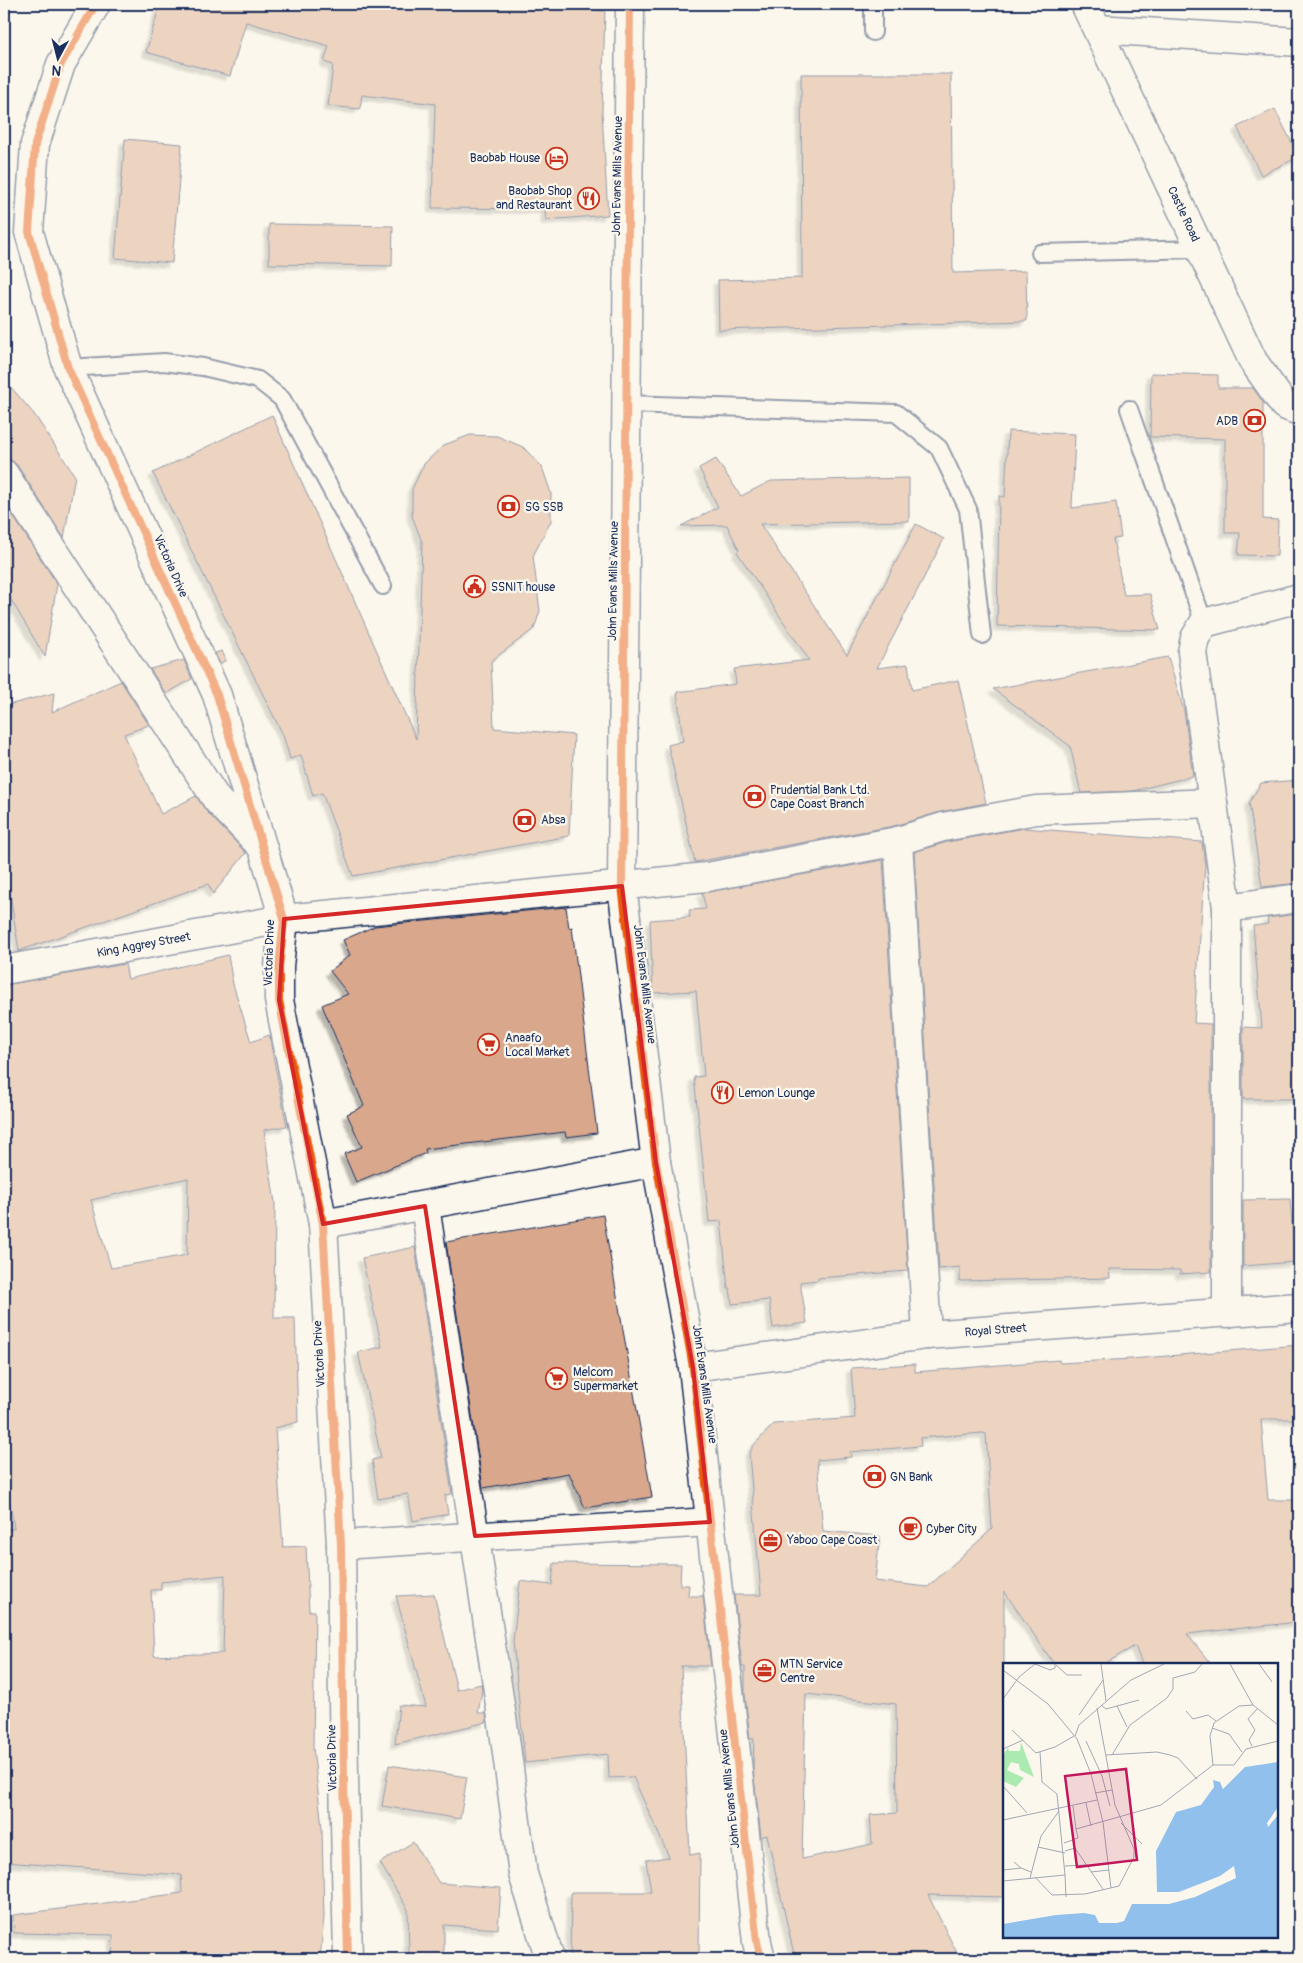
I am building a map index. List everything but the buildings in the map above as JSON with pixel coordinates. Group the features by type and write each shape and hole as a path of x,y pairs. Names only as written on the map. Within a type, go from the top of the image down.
{"street":[{"name":"Victoria Drive","path":"96,4 61,64 35,144 29,232 68,368 217,695 284,919 279,966 279,1000 323,1224 341,1545 348,1959"},
{"name":"John Evans Mills Avenue","path":"630,4 622,886 656,1162 693,1367 757,1942 761,1959"},
{"name":"Castle Road","path":"1085,4 1253,361 1284,405 1299,411"},
{"path":"1098,29 1299,42"},
{"path":"4,474 217,800 262,847"},
{"path":"1227,1312 1227,908 1192,652 1195,638 1204,624 1299,598"},
{"name":"King Aggrey Street","path":"4,970 284,919 707,877 898,841 943,827 1036,810 1213,802"},
{"path":"898,841 927,1335"},
{"path":"1227,908 1299,898"},
{"path":"323,1224 656,1162"},
{"path":"425,1206 504,1731 523,1874 550,1959"},
{"name":"Royal Street","path":"693,1367 927,1335 1299,1307"},
{"path":"341,1545 710,1522"}],"lane":[{"path":"873,4 873,32"},
{"path":"1040,253 1201,249"},
{"path":"68,368 164,362 203,367 258,380 282,399 383,586"},
{"path":"626,404 896,413 939,448 968,509 982,635"},
{"path":"1129,409 1204,624"}],"highlighted area":[{"path":"622,886 656,1162 693,1367 710,1522 475,1536 425,1206 323,1224 279,1000 284,919"}],"cycle path":[{"path":"96,4 61,64 35,144 29,232 68,368 217,695 284,919 279,966 279,1000 323,1224 341,1545 348,1959"},
{"path":"630,4 622,886 656,1162 693,1367 757,1942 761,1959"}],"place":[{"name":"Baobab House","path":"556,158"},
{"name":"Baobab Shop and Restaurant","path":"588,198"},
{"name":"ADB","path":"1254,421"},
{"name":"SG SSB","path":"509,507"},
{"name":"SSNIT house","path":"475,587"},
{"name":"Prudential Bank Ltd. Cape Coast Branch","path":"754,797"},
{"name":"Absa","path":"525,820"},
{"name":"Anaafo Local Market","path":"489,1045"},
{"name":"Lemon Lounge","path":"722,1093"},
{"name":"Melcom Supermarket","path":"557,1379"},
{"name":"GN Bank","path":"874,1477"},
{"name":"Cyber City","path":"910,1529"},
{"name":"Yaboo Cape Coast","path":"771,1540"},
{"name":"MTN Service Centre","path":"764,1671"}]}
